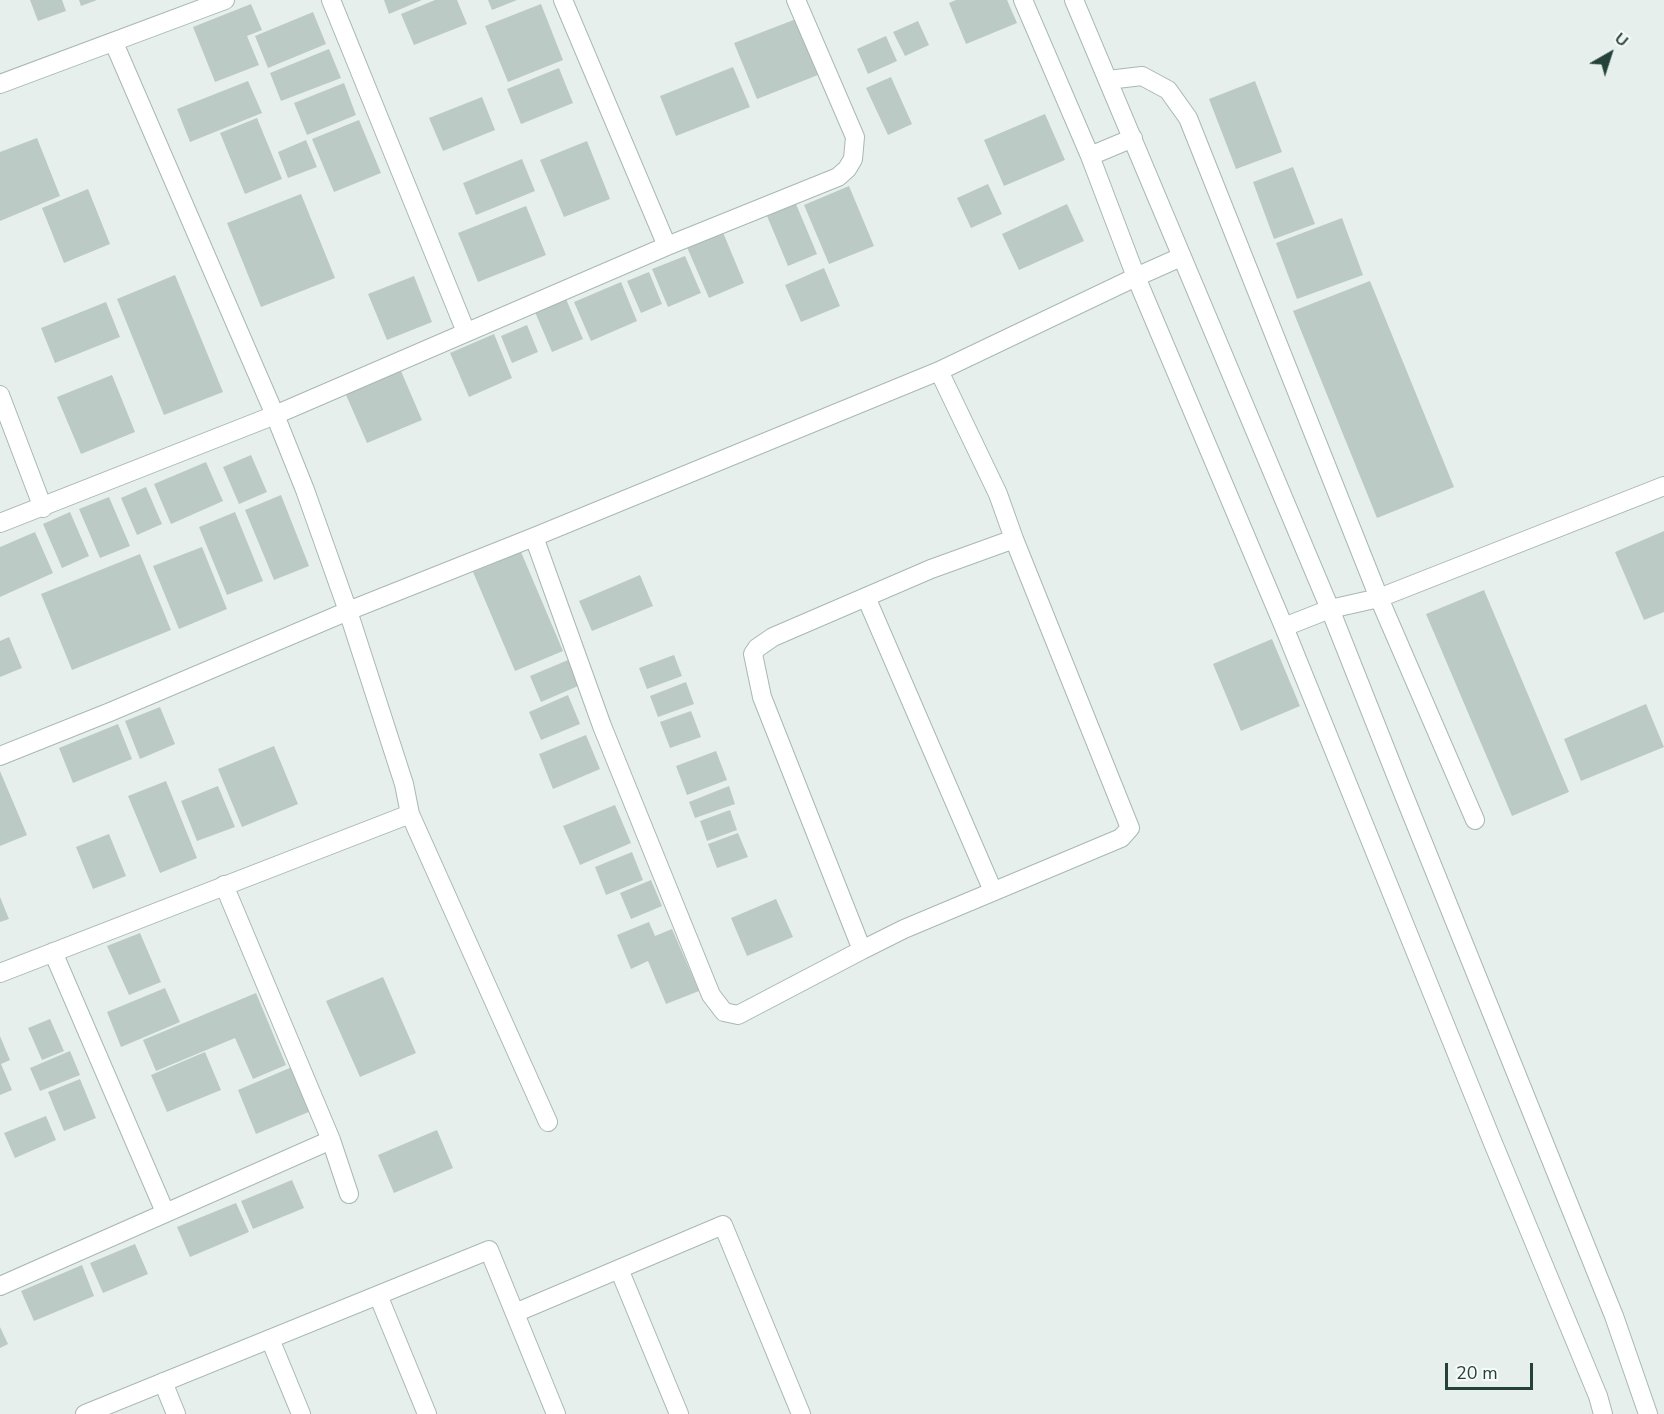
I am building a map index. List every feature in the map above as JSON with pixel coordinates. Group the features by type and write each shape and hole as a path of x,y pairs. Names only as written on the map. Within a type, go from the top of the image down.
{"street":[{"path":"0,84 225,0"},
{"path":"331,0 466,332"},
{"path":"563,0 667,246"},
{"path":"0,523 43,508 274,415 667,246 838,177 853,159 855,137 796,0"},
{"path":"1023,0 1090,156 1136,277 1284,627 1598,1396 1603,1414"},
{"path":"1074,0 1330,609 1614,1316 1648,1414"},
{"path":"114,43 305,490 348,611 404,784 410,814 548,1122"},
{"path":"1108,80 1142,76 1168,90 1188,118 1379,598 1475,820"},
{"path":"1090,156 1133,138"},
{"path":"0,756 348,611 939,371 1181,257"},
{"path":"534,537 602,726 711,995 724,1012 738,1015 904,929 1121,838 1130,828 998,494 939,371"},
{"path":"0,395 43,508"},
{"path":"1284,627 1330,609 1379,598 1664,486"},
{"path":"862,950 762,697 753,654 757,648 773,638 866,597 931,569 1014,539"},
{"path":"866,597 993,891"},
{"path":"0,973 410,814"},
{"path":"224,885 330,1140 349,1194"},
{"path":"53,952 165,1212"},
{"path":"0,1286 330,1140"},
{"path":"515,1313 723,1225 801,1414"},
{"path":"86,1414 489,1250 556,1414"},
{"path":"619,1269 679,1414"},
{"path":"378,1295 427,1414"},
{"path":"270,1339 301,1414"},
{"path":"163,1382 176,1414"}],"building":[{"path":"30,0 62,0 66,11 38,21"},
{"path":"79,0 97,0 81,6"},
{"path":"384,0 422,0 389,14"},
{"path":"435,0 457,0 467,24 414,45 401,14"},
{"path":"488,0 517,0 492,10"},
{"path":"956,0 1007,0 1017,23 966,44 949,3"},
{"path":"251,4 262,30 247,36 259,65 215,82 193,27"},
{"path":"541,4 563,60 508,82 485,26"},
{"path":"313,12 326,44 268,68 255,36"},
{"path":"796,19 818,75 757,99 734,43"},
{"path":"918,21 929,45 905,56 893,32"},
{"path":"886,36 897,61 868,74 857,49"},
{"path":"329,49 341,78 281,101 270,73"},
{"path":"733,67 750,107 676,136 660,96"},
{"path":"559,68 573,103 521,124 507,89"},
{"path":"891,77 912,124 888,135 866,88"},
{"path":"248,81 262,113 190,142 177,109"},
{"path":"1255,81 1282,152 1236,169 1209,99"},
{"path":"344,83 356,115 307,135 294,103"},
{"path":"482,97 495,130 443,151 429,118"},
{"path":"1045,114 1065,160 1004,186 984,140"},
{"path":"257,118 282,179 245,194 220,133"},
{"path":"359,120 381,173 334,192 312,139"},
{"path":"37,138 60,196 0,221 0,152"},
{"path":"306,140 317,167 288,178 278,152"},
{"path":"587,141 610,199 564,217 540,160"},
{"path":"522,159 535,191 476,215 463,183"},
{"path":"1293,167 1315,224 1274,239 1253,182"},
{"path":"988,184 1002,214 971,228 957,198"},
{"path":"849,186 874,246 829,264 804,205"},
{"path":"88,189 110,244 64,263 42,208"},
{"path":"301,194 335,278 261,307 227,223"},
{"path":"796,204 817,254 788,266 767,216"},
{"path":"1067,204 1084,241 1019,270 1002,234"},
{"path":"526,206 546,255 478,282 458,233"},
{"path":"1342,218 1363,275 1297,299 1276,243"},
{"path":"722,230 744,283 709,298 686,245"},
{"path":"685,256 701,293 668,307 652,269"},
{"path":"824,268 840,306 801,322 785,285"},
{"path":"649,272 662,304 641,313 627,281"},
{"path":"175,275 223,392 164,415 117,299"},
{"path":"414,276 432,322 387,340 368,294"},
{"path":"1370,281 1454,487 1377,518 1293,311"},
{"path":"621,282 637,321 591,341 574,302"},
{"path":"566,299 583,339 552,352 535,312"},
{"path":"106,302 120,337 55,363 41,328"},
{"path":"527,325 538,352 512,363 501,336"},
{"path":"494,334 512,378 469,397 450,353"},
{"path":"398,364 422,420 367,443 343,388"},
{"path":"112,375 135,432 81,454 57,397"},
{"path":"251,455 267,492 239,504 223,467"},
{"path":"206,462 223,501 171,524 154,484"},
{"path":"146,487 162,524 137,535 121,498"},
{"path":"281,495 309,566 274,580 245,510"},
{"path":"109,497 130,546 100,558 79,509"},
{"path":"70,512 89,556 62,568 43,524"},
{"path":"235,512 263,581 227,595 199,527"},
{"path":"1664,531 1664,612 1644,620 1615,552"},
{"path":"35,532 53,573 0,597 0,547"},
{"path":"202,547 227,609 179,629 153,566"},
{"path":"521,552 563,651 515,671 473,572"},
{"path":"140,554 171,630 72,670 41,594"},
{"path":"640,575 653,606 592,631 579,601"},
{"path":"1484,590 1569,792 1512,816 1426,614"},
{"path":"9,637 22,668 0,677 0,641"},
{"path":"1272,639 1300,706 1241,731 1213,664"},
{"path":"674,655 682,676 647,689 639,668"},
{"path":"568,660 578,686 541,702 530,676"},
{"path":"686,682 694,704 658,717 650,696"},
{"path":"568,695 580,724 541,740 529,712"},
{"path":"1646,704 1664,747 1581,781 1564,739"},
{"path":"160,707 175,744 140,759 125,721"},
{"path":"691,711 701,737 670,748 660,722"},
{"path":"118,724 132,759 73,783 59,748"},
{"path":"586,735 600,769 553,789 539,754"},
{"path":"274,746 298,804 242,827 218,769"},
{"path":"716,751 727,780 687,795 676,766"},
{"path":"0,771 27,835 0,846"},
{"path":"166,781 197,858 160,873 128,796"},
{"path":"218,786 235,827 197,841 181,801"},
{"path":"729,786 735,804 695,818 689,802"},
{"path":"615,805 631,843 580,865 563,826"},
{"path":"730,810 737,830 707,841 700,821"},
{"path":"738,833 748,857 717,868 708,844"},
{"path":"109,834 126,876 93,889 76,847"},
{"path":"632,852 643,880 606,895 595,867"},
{"path":"651,880 662,906 631,919 620,893"},
{"path":"0,897 9,919 0,922"},
{"path":"776,899 793,937 747,956 731,918"},
{"path":"649,922 655,936 672,929 699,991 666,1004 648,961 631,969 617,935"},
{"path":"140,933 161,982 129,995 107,946"},
{"path":"383,977 416,1053 360,1077 326,1001"},
{"path":"165,988 180,1022 121,1047 107,1012"},
{"path":"256,993 286,1065 253,1079 235,1038 156,1071 143,1040"},
{"path":"50,1019 64,1051 42,1060 28,1028"},
{"path":"0,1036 10,1060 1,1064 12,1090 0,1095"},
{"path":"70,1051 80,1075 40,1091 30,1068"},
{"path":"205,1052 221,1090 167,1112 151,1075"},
{"path":"292,1067 311,1111 256,1134 238,1090"},
{"path":"80,1079 96,1118 64,1131 48,1092"},
{"path":"46,1116 56,1140 15,1158 4,1133"},
{"path":"437,1130 453,1168 394,1193 378,1155"},
{"path":"292,1180 304,1208 253,1229 241,1201"},
{"path":"236,1203 249,1232 190,1257 177,1227"},
{"path":"135,1244 148,1274 103,1293 90,1263"},
{"path":"82,1265 94,1296 34,1321 21,1291"},
{"path":"0,1327 8,1344 0,1348"}]}
